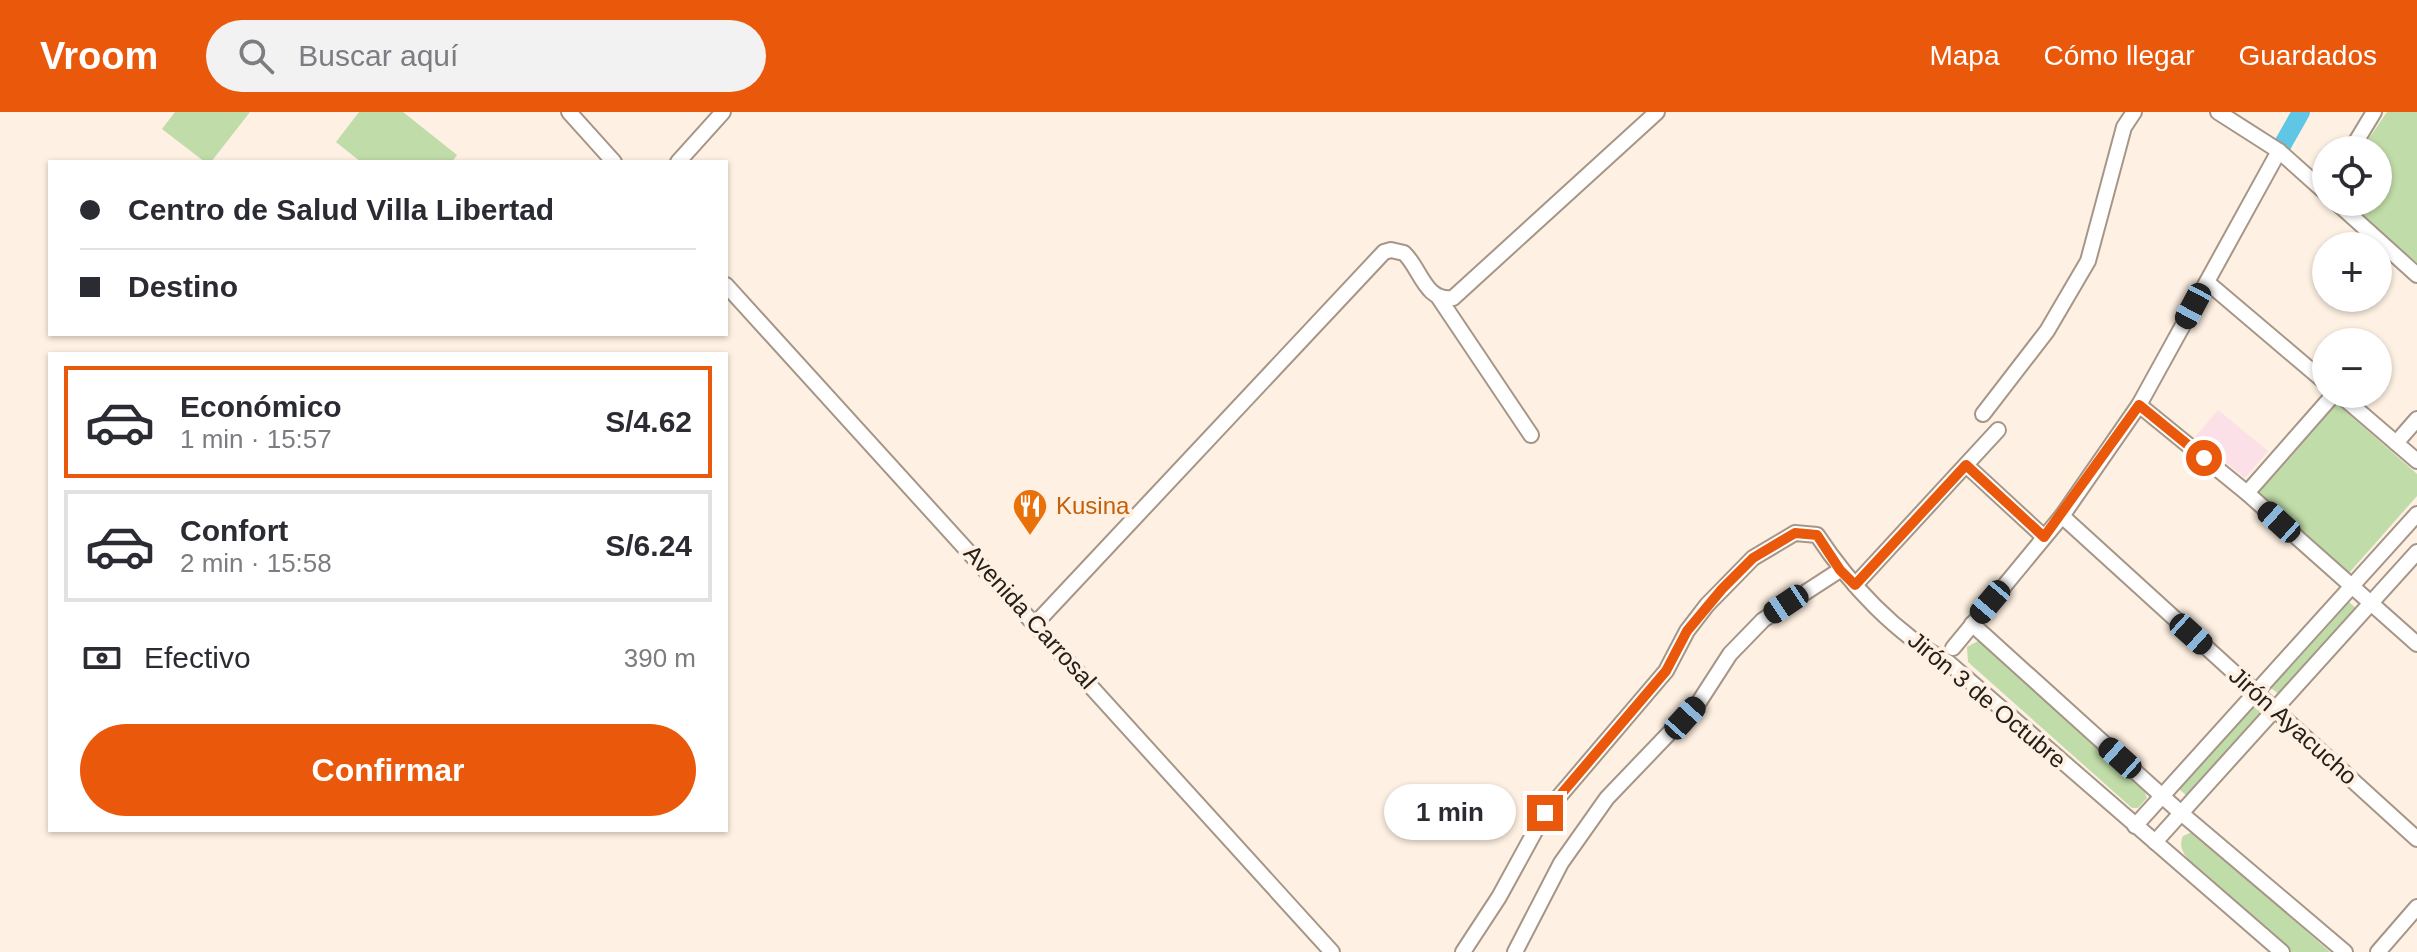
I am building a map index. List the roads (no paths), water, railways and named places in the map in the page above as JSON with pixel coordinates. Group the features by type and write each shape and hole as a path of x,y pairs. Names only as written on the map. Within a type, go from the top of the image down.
{"street":[{"path":"569,112 612,160"},
{"path":"680,160 723,112"},
{"path":"1439,298 1460,294 1657,112"},
{"path":"1983,414 2047,331 2088,261 2124,127 2134,112"},
{"path":"2218,112 2279,151 2312,180"},
{"path":"2242,127 2251,112"},
{"path":"2359,136 2374,112"},
{"path":"1953,648 2062,516 2139,405 2279,151"},
{"path":"2352,216 2417,275"},
{"path":"1036,623 1384,252 1404,253 1432,293 1439,298 1531,435"},
{"path":"2207,282 2312,371"},
{"name":"Avenida Carrosal","path":"728,287 1332,952"},
{"path":"2139,405 2247,493 2417,644"},
{"path":"2247,493 2323,408"},
{"path":"2353,408 2417,461"},
{"path":"2396,443 2417,419"},
{"path":"1855,585 1998,430"},
{"path":"1966,465 2044,537"},
{"path":"2135,826 2417,514"},
{"name":"Jirón Ayacucho","path":"2062,516 2417,839"},
{"name":"Jirón 3 de Octubre","path":"1463,952 1499,897 1545,813 1666,671 1687,631 1707,605 1753,558 1795,533 1817,535 1840,570 1919,647 1949,663 2282,952"},
{"path":"2155,842 2417,552"},
{"path":"1515,952 1561,863 1607,798 1699,702 1730,654 1763,620 1840,570"},
{"name":"Jirón 3 de Octubre","path":"1972,624 2181,813 2345,952"},
{"path":"2378,952 2417,907"}],"waterway":[{"path":"2279,151 2301,112"}],"place":[{"name":"Kusina","path":"1030,537"}]}
